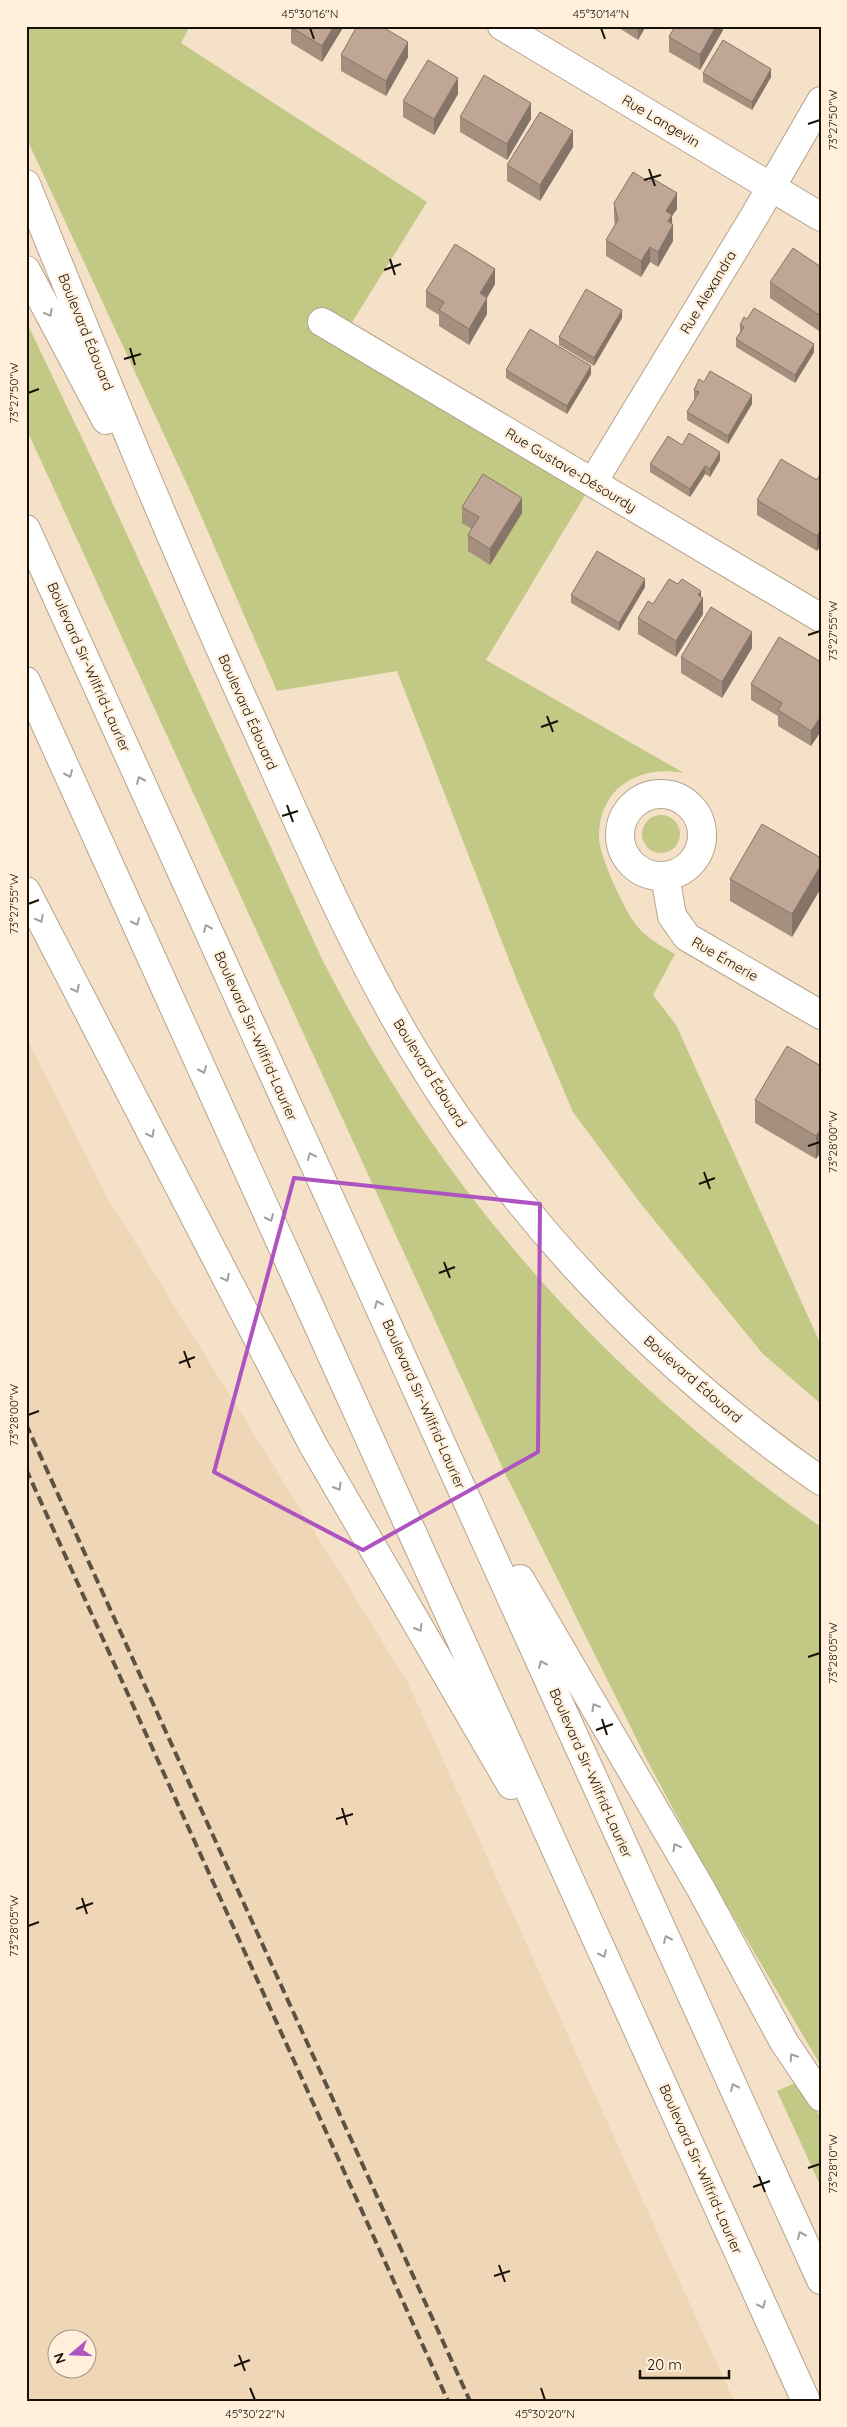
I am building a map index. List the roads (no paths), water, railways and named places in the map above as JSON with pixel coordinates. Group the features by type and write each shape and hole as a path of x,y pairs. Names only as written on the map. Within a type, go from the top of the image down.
{"main road":[{"name":"Rue Langevin","path":"502,26 821,217"},
{"name":"Rue Alexandra","path":"593,482 821,101"},
{"name":"Boulevard Édouard","path":"26,184 181,563 353,940 411,1046 474,1142 552,1240 665,1358 780,1453 821,1481"},
{"name":"Boulevard Édouard","path":"26,270 181,563"},
{"name":"Rue Gustave-Désourdy","path":"322,322 821,618"},
{"name":"Boulevard Sir-Wilfrid-Laurier","path":"26,529 821,2280"},
{"name":"Boulevard Sir-Wilfrid-Laurier","path":"26,681 806,2401"},
{"name":"Rue Émerie","path":"665,876 672,916 686,937 821,1015"},
{"path":"26,892 313,1445 583,1910"},
{"path":"442,1444 701,1889 784,2042 821,2097"}],"railway":[{"path":"26,1424 470,2401"},
{"path":"26,1469 448,2401"}]}
